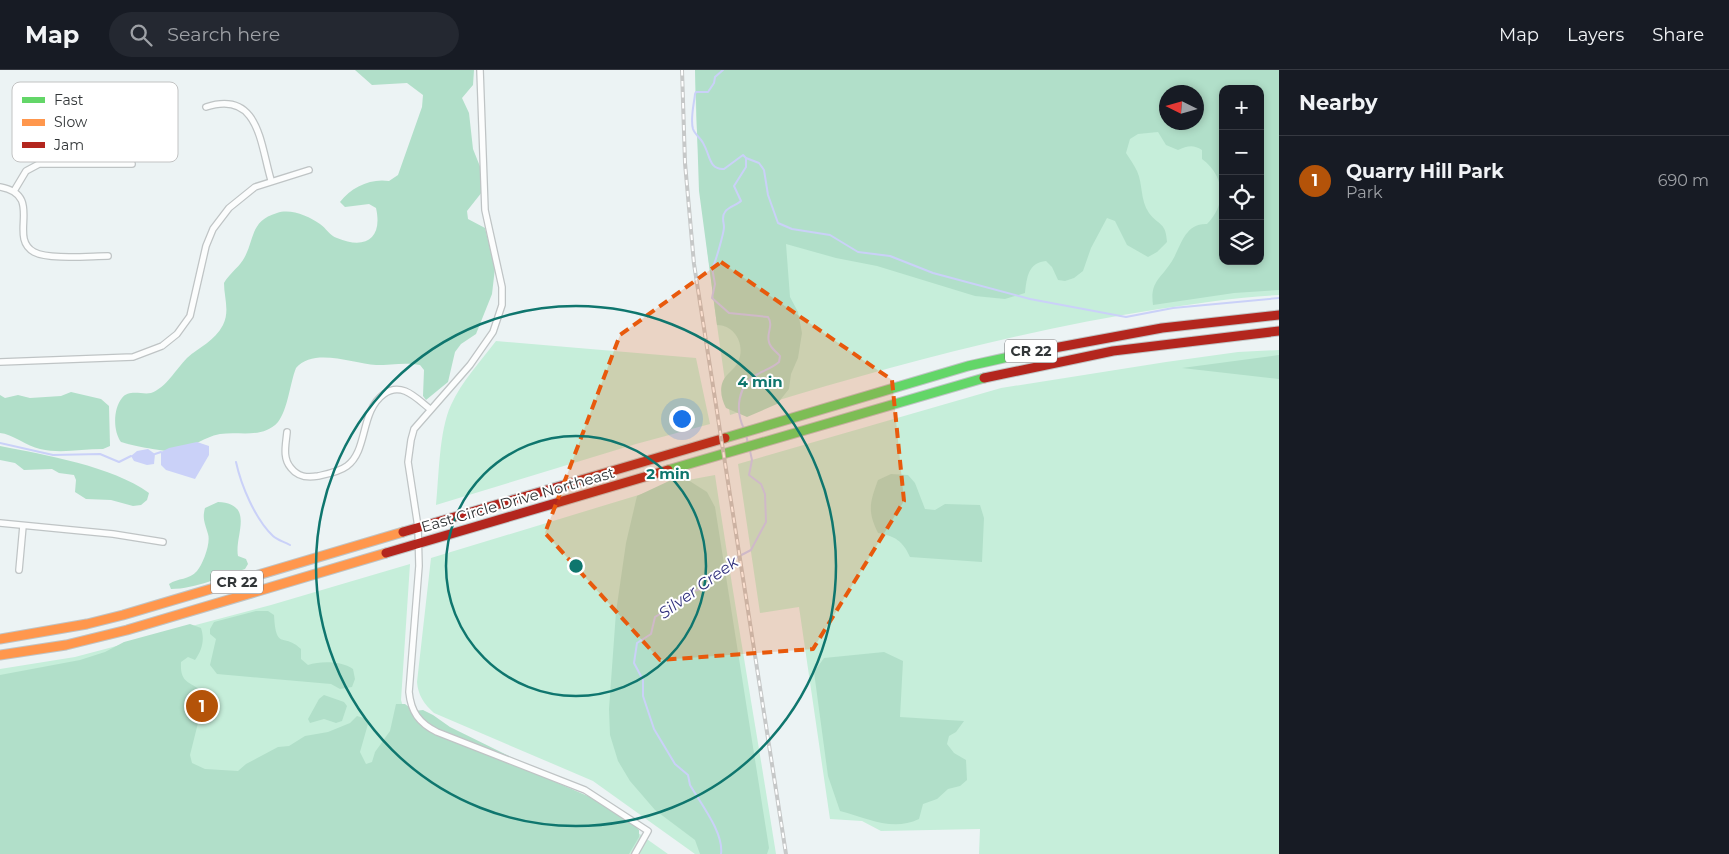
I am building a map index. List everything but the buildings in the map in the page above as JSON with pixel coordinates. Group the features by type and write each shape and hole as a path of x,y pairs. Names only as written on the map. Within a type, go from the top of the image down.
{"main road":[{"name":"East Circle Drive Northeast","path":"0,639 87,624 123,615 898,385 1032,351 1156,328 1279,315"},
{"name":"East Circle Drive Northeast","path":"0,655 66,645 127,630 760,444 940,389 1039,365 1130,348 1279,331"}],"street":[{"path":"480,70 485,210 502,287 502,305 493,332 470,365 414,430 408,451 419,544 418,583 409,692 415,716 425,726 585,790 648,831 634,854"},
{"path":"206,107 228,102 243,108 253,121 271,180"},
{"path":"14,191 26,171 38,164 132,164"},
{"path":"0,362 133,357 162,346 177,334 190,316 206,246 213,229 229,208 255,187 271,180 309,170"},
{"path":"0,187 14,191 23,202 24,240 33,251 49,255 108,256"},
{"path":"287,432 285,452 289,465 296,474 308,478 345,468 354,460 370,412 385,393 397,389 408,390 430,410"},
{"path":"0,523 112,534 163,542"},
{"path":"18,570 23,526"}],"highlighted area":[{"path":"721,262 892,380 904,501 813,649 660,660 545,533 620,335"}],"green space":[{"path":"355,70 474,70 473,85 462,98 469,113 473,149 481,169 482,192 467,211 468,219 485,228 495,268 492,294 476,334 461,344 455,352 448,382 426,400 423,396 424,370 420,365 376,365 334,358 313,359 304,362 296,368 287,403 281,417 278,422 265,431 220,434 183,449 170,451 145,448 121,442 115,426 115,420 117,408 122,398 128,394 156,391 166,383 187,358 220,331 226,314 224,283 243,260 254,232 262,221 277,213 288,211 310,218 330,234 347,241 363,242 370,239 374,234 377,227 376,208 369,204 345,207 340,202 350,192 368,182 389,181 398,175 422,107 423,95 407,83 372,85"},
{"path":"695,70 1279,70 1279,295 1174,307 1050,329 890,368 730,415 706,243 698,157"},
{"path":"695,70 1279,70 1279,290 1234,293 1153,305 1152,298 1156,282 1174,258 1184,238 1193,228 1207,224 1219,204 1219,265 1264,265 1264,85 1219,85 1219,182 1210,166 1202,159 1202,150 1196,147 1184,147 1178,150 1166,145 1158,132 1138,134 1130,139 1126,153 1139,176 1146,208 1164,227 1167,242 1157,252 1148,257 1127,245 1115,221 1107,218 1091,248 1083,271 1074,278 1065,281 1058,280 1052,267 1046,261 1040,262 1030,272 1025,293 1005,299 975,296 877,266 836,258 786,244 790,297 798,312 802,333 798,358 791,374 789,389 777,404 747,417 726,408 723,402 721,388 723,381 737,365 741,349 734,332 729,328 717,325 699,191"},
{"path":"496,341 696,358 710,424 636,444 436,505 442,440 451,405 460,388"},
{"path":"1279,350 1279,854 979,854 980,829 881,831 862,821 830,819 799,607 760,613 738,464 1001,388 1238,352"},
{"path":"1279,355 1279,379 1182,368"},
{"path":"71,392 101,399 109,406 110,446 103,449 48,450 35,447 0,433 0,395 5,398 18,395 30,398 61,396"},
{"path":"0,446 37,453 97,469 134,484 149,493 147,500 141,505 133,506 111,500 86,499 75,492 76,480 74,475 59,473 52,469 24,470 15,463 0,460"},
{"path":"891,474 908,475 915,483 925,509 935,510 945,504 980,505 984,518 982,562 910,557 898,540 878,533 871,512 873,494 878,480"},
{"path":"715,475 776,854 695,854 593,781 434,713 422,699 417,682 431,558 688,480"},
{"path":"688,480 707,492 715,507 769,848 767,854 700,854 695,840 655,810 630,781 618,761 610,735 609,709 616,612 626,543 637,496 669,481"},
{"path":"218,502 230,504 237,508 241,522 238,556 246,559 248,564 245,569 209,582 171,589 169,584 194,574 202,564 209,538 204,518 205,508"},
{"path":"410,564 401,700 405,713 634,830 668,854 0,854 0,669 75,657 271,605"},
{"path":"256,611 268,611 274,615 279,638 295,644 301,649 301,659 308,665 331,662 343,664 353,669 355,679 352,687 340,689 331,684 217,674 210,665 216,639 210,634 210,629 214,622"},
{"path":"190,624 201,628 202,645 195,660 188,657 181,662 182,674 186,681 204,692 204,699 190,755 192,763 205,769 238,771 246,764 278,747 289,746 305,736 328,732 350,723 357,716 364,718 368,724 360,752 366,764 372,762 375,752 390,731 396,704 405,704 414,711 423,710 433,715 450,727 523,763 537,774 590,797 633,824 639,830 639,837 629,854 0,854 0,675 80,660 105,652 124,642"},
{"path":"884,652 903,661 900,717 964,721 956,732 949,736 947,744 954,753 966,760 967,780 960,786 948,789 937,799 923,804 919,819 909,823 890,824 840,811 828,776 814,672 824,658"},
{"path":"324,695 344,702 347,706 342,721 336,723 324,719 310,723 308,719 319,699"}],"water":[{"path":"197,442 209,446 209,455 195,479 166,470 161,465 161,452 169,448"},
{"path":"148,449 155,454 154,464 147,465 134,461 131,456 137,451"}],"waterway":[{"name":"Silver Creek","path":"723,70 715,77 714,83 708,92 696,92 692,116 694,131 703,143 715,167 724,169 743,155 746,158 746,167 734,186 741,201 728,209 723,216 723,235 712,268 715,284 712,298 729,313 768,317 770,320 768,339 772,348 780,356 779,362 751,379 742,391 739,414 744,429"},
{"path":"746,158 759,163 764,170 768,195 778,223 792,229 830,235 858,252 890,256 933,273 1030,299 1126,317 1173,308 1279,298"},
{"name":"Silver Creek","path":"746,434 748,444"},
{"path":"0,443 53,455 100,454 119,462 131,456"},
{"name":"Silver Creek","path":"721,854 719,837 690,785 688,775 675,764 654,729 643,696 643,680 634,663 637,643 651,634 655,617 688,592 698,590 706,585 730,561 751,550 766,522 765,494 761,484 749,475 752,460 750,451"},
{"path":"155,454 161,452"},
{"path":"236,462 245,491 260,520 275,537 290,545"}],"railway":[{"path":"682,70 685,163 694,264 786,854"}],"traffic: fast":[{"path":"725,438 968,366 1027,353"},
{"path":"668,470 984,378"}],"traffic: slow":[{"path":"0,639 87,624 123,615 403,532"},
{"path":"0,655 66,645 127,630 386,553"}],"traffic: jam":[{"path":"1027,353 1162,328 1279,315"},
{"path":"984,378 1113,351 1279,331"},
{"path":"403,532 725,438"},
{"path":"386,553 668,470"}],"place":[{"name":"Quarry Hill Park","path":"202,706"}]}
